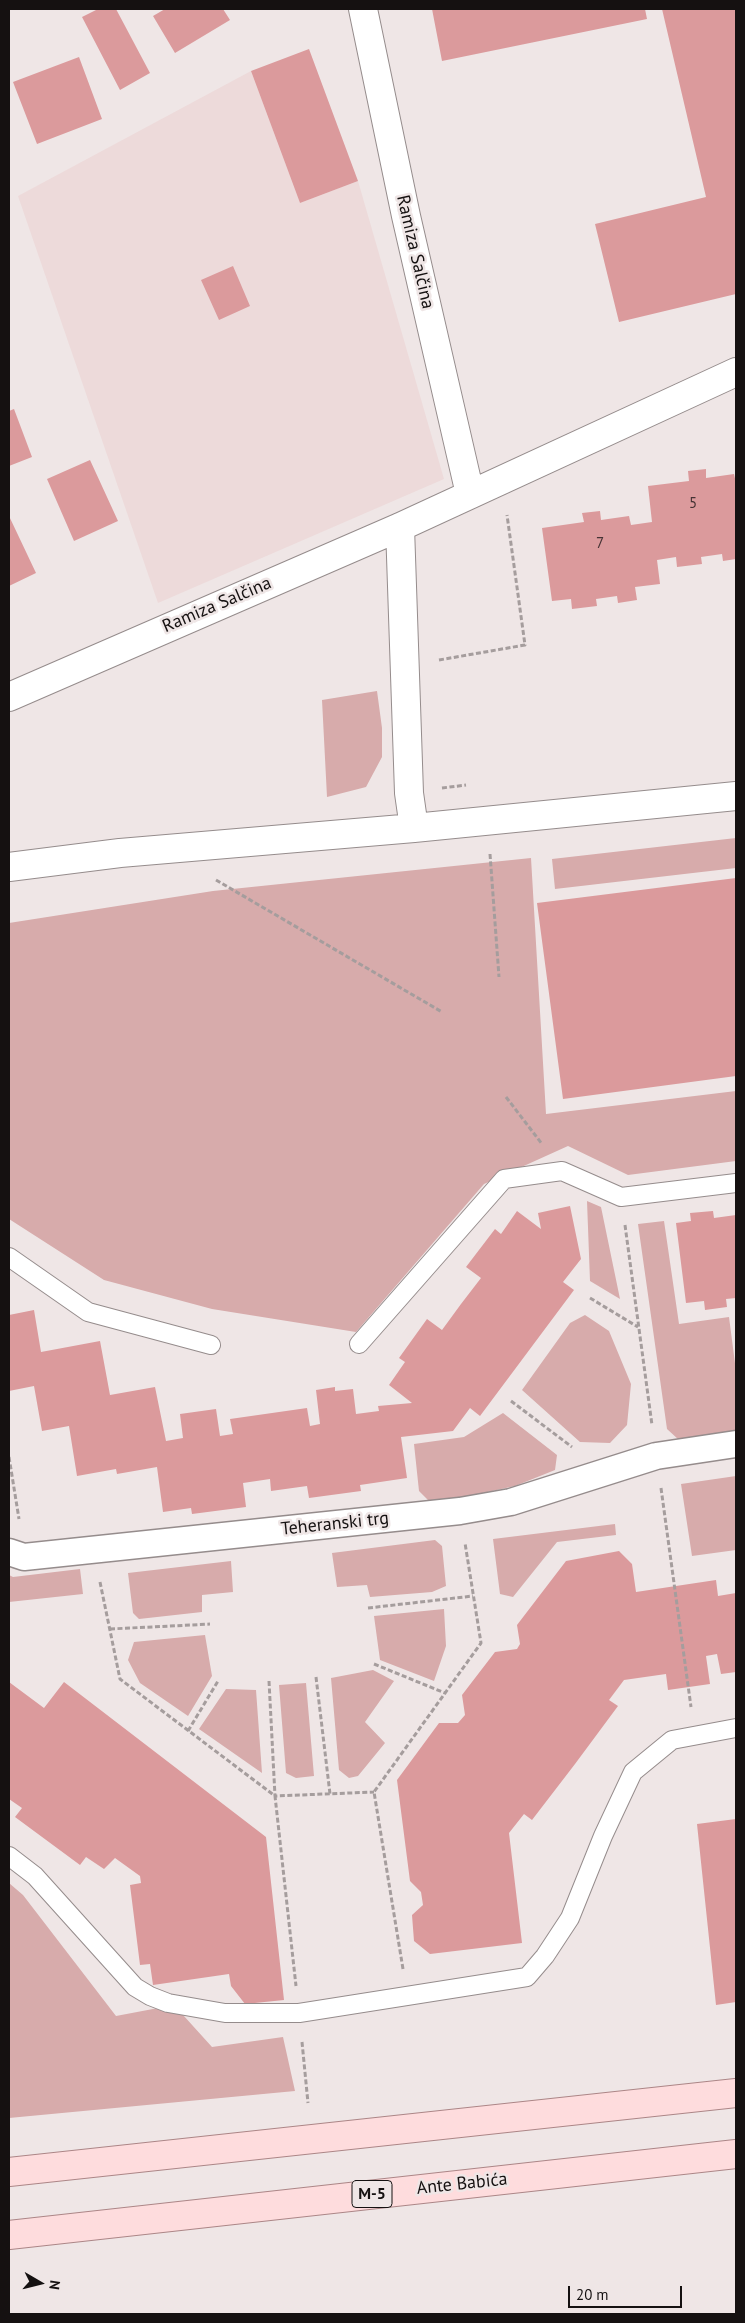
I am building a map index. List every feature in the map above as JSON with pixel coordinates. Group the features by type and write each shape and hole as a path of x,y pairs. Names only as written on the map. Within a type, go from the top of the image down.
{"main road":[{"path":"9,2172 736,2093"},
{"name":"Ante Babića","path":"9,2235 736,2154"}],"street":[{"name":"Ramiza Salčina","path":"363,9 406,216 470,494"},
{"name":"Ramiza Salčina","path":"12,690 400,527 736,372"},
{"path":"400,527 409,793 414,828"},
{"path":"9,867 120,853 414,828 736,796"},
{"name":"Teheranski trg","path":"17,1555 93,1550 460,1511 511,1502 656,1456 736,1444"}],"lane":[{"path":"359,1344 504,1179 562,1170 621,1197 736,1183"},
{"path":"9,1257 88,1312 210,1345"},
{"path":"9,1856 35,1876 135,1987 150,1996 168,2003 225,2013 298,2013 527,1977 545,1956 570,1918 602,1836 633,1772 672,1740 736,1728"}],"path":[{"path":"435,661 525,645 506,511"},
{"path":"492,820 490,855 499,977"},
{"path":"215,879 442,1012"},
{"path":"506,1097 562,1170"},
{"path":"621,1197 695,1736"},
{"path":"590,1298 639,1327"},
{"path":"511,1401 604,1472"},
{"path":"9,1457 17,1555"},
{"path":"408,1995 374,1792 481,1644 460,1511"},
{"path":"93,1550 120,1679 275,1796 374,1792"},
{"path":"368,1608 473,1596"},
{"path":"110,1629 210,1624"},
{"path":"374,1664 445,1693"},
{"path":"316,1677 330,1794"},
{"path":"188,1731 218,1681"},
{"path":"269,1681 275,1796 308,2103"}],"shaded area":[{"path":"251,71 300,203 358,181 444,479 158,603 18,196"},
{"path":"377,691 382,728 382,757 366,787 327,797 322,700"},
{"path":"736,838 736,868 555,889 552,859"},
{"path":"531,858 546,1114 736,1091 736,1161 628,1175 568,1146 484,1184 356,1332 212,1309 104,1280 9,1219 9,923 213,891"},
{"path":"587,1201 601,1207 620,1299 590,1281"},
{"path":"664,1221 679,1324 729,1317 736,1371 736,1432 679,1440 667,1429 638,1224"},
{"path":"585,1315 609,1331 631,1384 627,1425 610,1443 580,1442 522,1390 570,1323"},
{"path":"503,1413 557,1455 555,1470 515,1486 432,1504 419,1491 414,1444 464,1437"},
{"path":"736,1476 736,1550 692,1556 681,1484"},
{"path":"615,1524 616,1535 557,1542 513,1597 500,1594 493,1539"},
{"path":"435,1540 442,1546 446,1586 432,1592 370,1597 367,1585 337,1587 332,1553"},
{"path":"231,1561 233,1592 202,1595 202,1612 139,1619 133,1613 128,1573"},
{"path":"80,1569 83,1594 9,1602 9,1575 13,1577"},
{"path":"444,1609 446,1646 434,1681 380,1660 374,1616"},
{"path":"205,1635 212,1676 188,1716 140,1683 128,1660 134,1642"},
{"path":"373,1670 394,1681 365,1722 385,1743 358,1776 349,1778 339,1770 331,1678"},
{"path":"306,1683 314,1776 296,1778 286,1773 279,1685"},
{"path":"226,1689 256,1690 262,1773 199,1729"},
{"path":"9,1883 23,1895 116,2016 174,2005 212,2047 283,2037 295,2091 9,2118"}],"building":[{"path":"98,9 116,9 150,73 120,90 82,17"},
{"path":"165,9 223,9 230,20 175,53 153,16"},
{"path":"432,9 645,9 647,19 442,61"},
{"path":"662,9 736,9 736,294 619,322 595,224 706,197"},
{"path":"309,49 358,181 300,203 251,71"},
{"path":"79,57 102,119 37,144 13,82"},
{"path":"233,266 250,306 219,320 201,280"},
{"path":"14,409 32,457 9,466 9,411"},
{"path":"90,460 118,521 74,541 47,479"},
{"path":"706,469 706,478 734,474 736,483 736,559 723,561 722,554 701,557 702,564 677,567 676,557 657,560 660,584 635,587 637,600 618,603 617,596 596,599 597,606 572,609 571,599 552,601 542,528 584,522 582,513 600,511 601,520 629,516 631,525 652,522 648,486 689,481 688,471"},
{"path":"9,516 36,573 9,586"},
{"path":"736,878 736,1076 563,1099 537,903"},
{"path":"570,1206 581,1259 563,1282 574,1290 480,1416 470,1408 453,1431 401,1437 407,1478 360,1485 361,1491 309,1498 307,1486 271,1491 270,1479 243,1483 246,1507 192,1514 191,1508 163,1512 157,1467 117,1474 116,1469 77,1476 69,1426 42,1431 34,1386 9,1391 9,1315 34,1310 41,1352 100,1341 110,1395 155,1387 166,1441 183,1438 180,1414 216,1409 220,1436 233,1434 230,1419 307,1408 310,1426 320,1424 316,1390 335,1387 335,1391 353,1389 356,1414 379,1411 378,1406 412,1403 389,1385 405,1362 399,1358 427,1319 442,1330 481,1278 466,1267 495,1229 501,1234 517,1211 541,1229 538,1213"},
{"path":"713,1211 714,1218 736,1215 736,1298 726,1299 727,1307 705,1310 704,1301 686,1303 676,1223 691,1221 690,1213"},
{"path":"619,1551 632,1564 636,1592 716,1580 718,1596 736,1593 736,1672 721,1674 717,1654 706,1656 710,1684 668,1690 666,1674 624,1680 609,1700 618,1706 575,1764 532,1820 524,1814 509,1833 522,1943 430,1954 414,1941 412,1915 423,1905 421,1892 410,1881 397,1780 439,1723 458,1723 465,1715 462,1695 495,1652 517,1649 520,1644 517,1625 566,1561"},
{"path":"9,1682 44,1708 64,1682 266,1837 284,2000 245,2004 231,1986 229,1974 153,1985 150,1964 140,1965 130,1885 141,1883 140,1876 115,1858 104,1869 86,1857 80,1865 15,1817 22,1808 9,1799"},
{"path":"736,1819 736,2002 716,2005 697,1824"}]}
